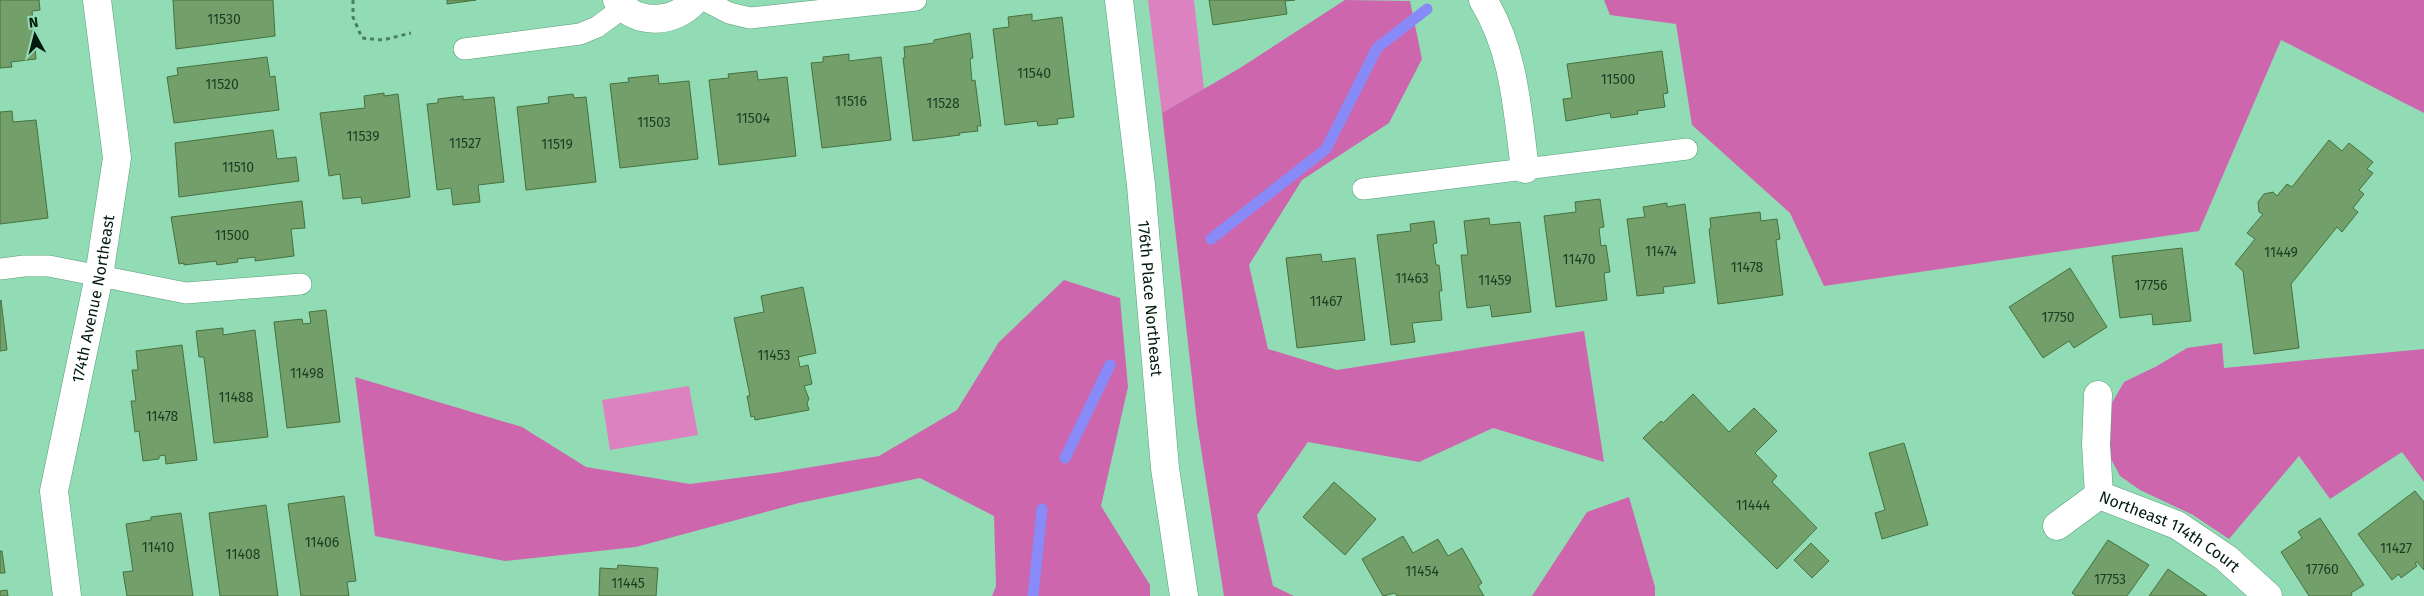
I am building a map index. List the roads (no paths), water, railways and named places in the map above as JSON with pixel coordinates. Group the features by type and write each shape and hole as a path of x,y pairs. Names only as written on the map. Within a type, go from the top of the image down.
{"street":[{"name":"174th Avenue Northeast","path":"67,596 54,492 99,276 117,158 97,0"},
{"path":"621,3 631,13 646,18 661,19 676,15 689,7 695,0"},
{"name":"176th Place Northeast","path":"1119,0 1141,185 1164,468 1184,596"},
{"path":"1483,0 1492,15 1511,63 1525,169"},
{"name":"Northeast 114th Court","path":"2098,395 2096,444 2099,495 2177,525 2226,558 2268,596"},
{"path":"2057,526 2099,495"}],"lane":[{"path":"704,0 729,13 750,18 916,0"},
{"path":"464,49 580,34 597,27 621,3"},
{"path":"1363,188 1687,149"},
{"path":"0,268 49,266 186,293 301,284"}],"waterway":[{"path":"1211,239 1326,149 1377,48 1427,9"},
{"path":"1065,458 1110,365"},
{"path":"1033,596 1042,509"}]}
